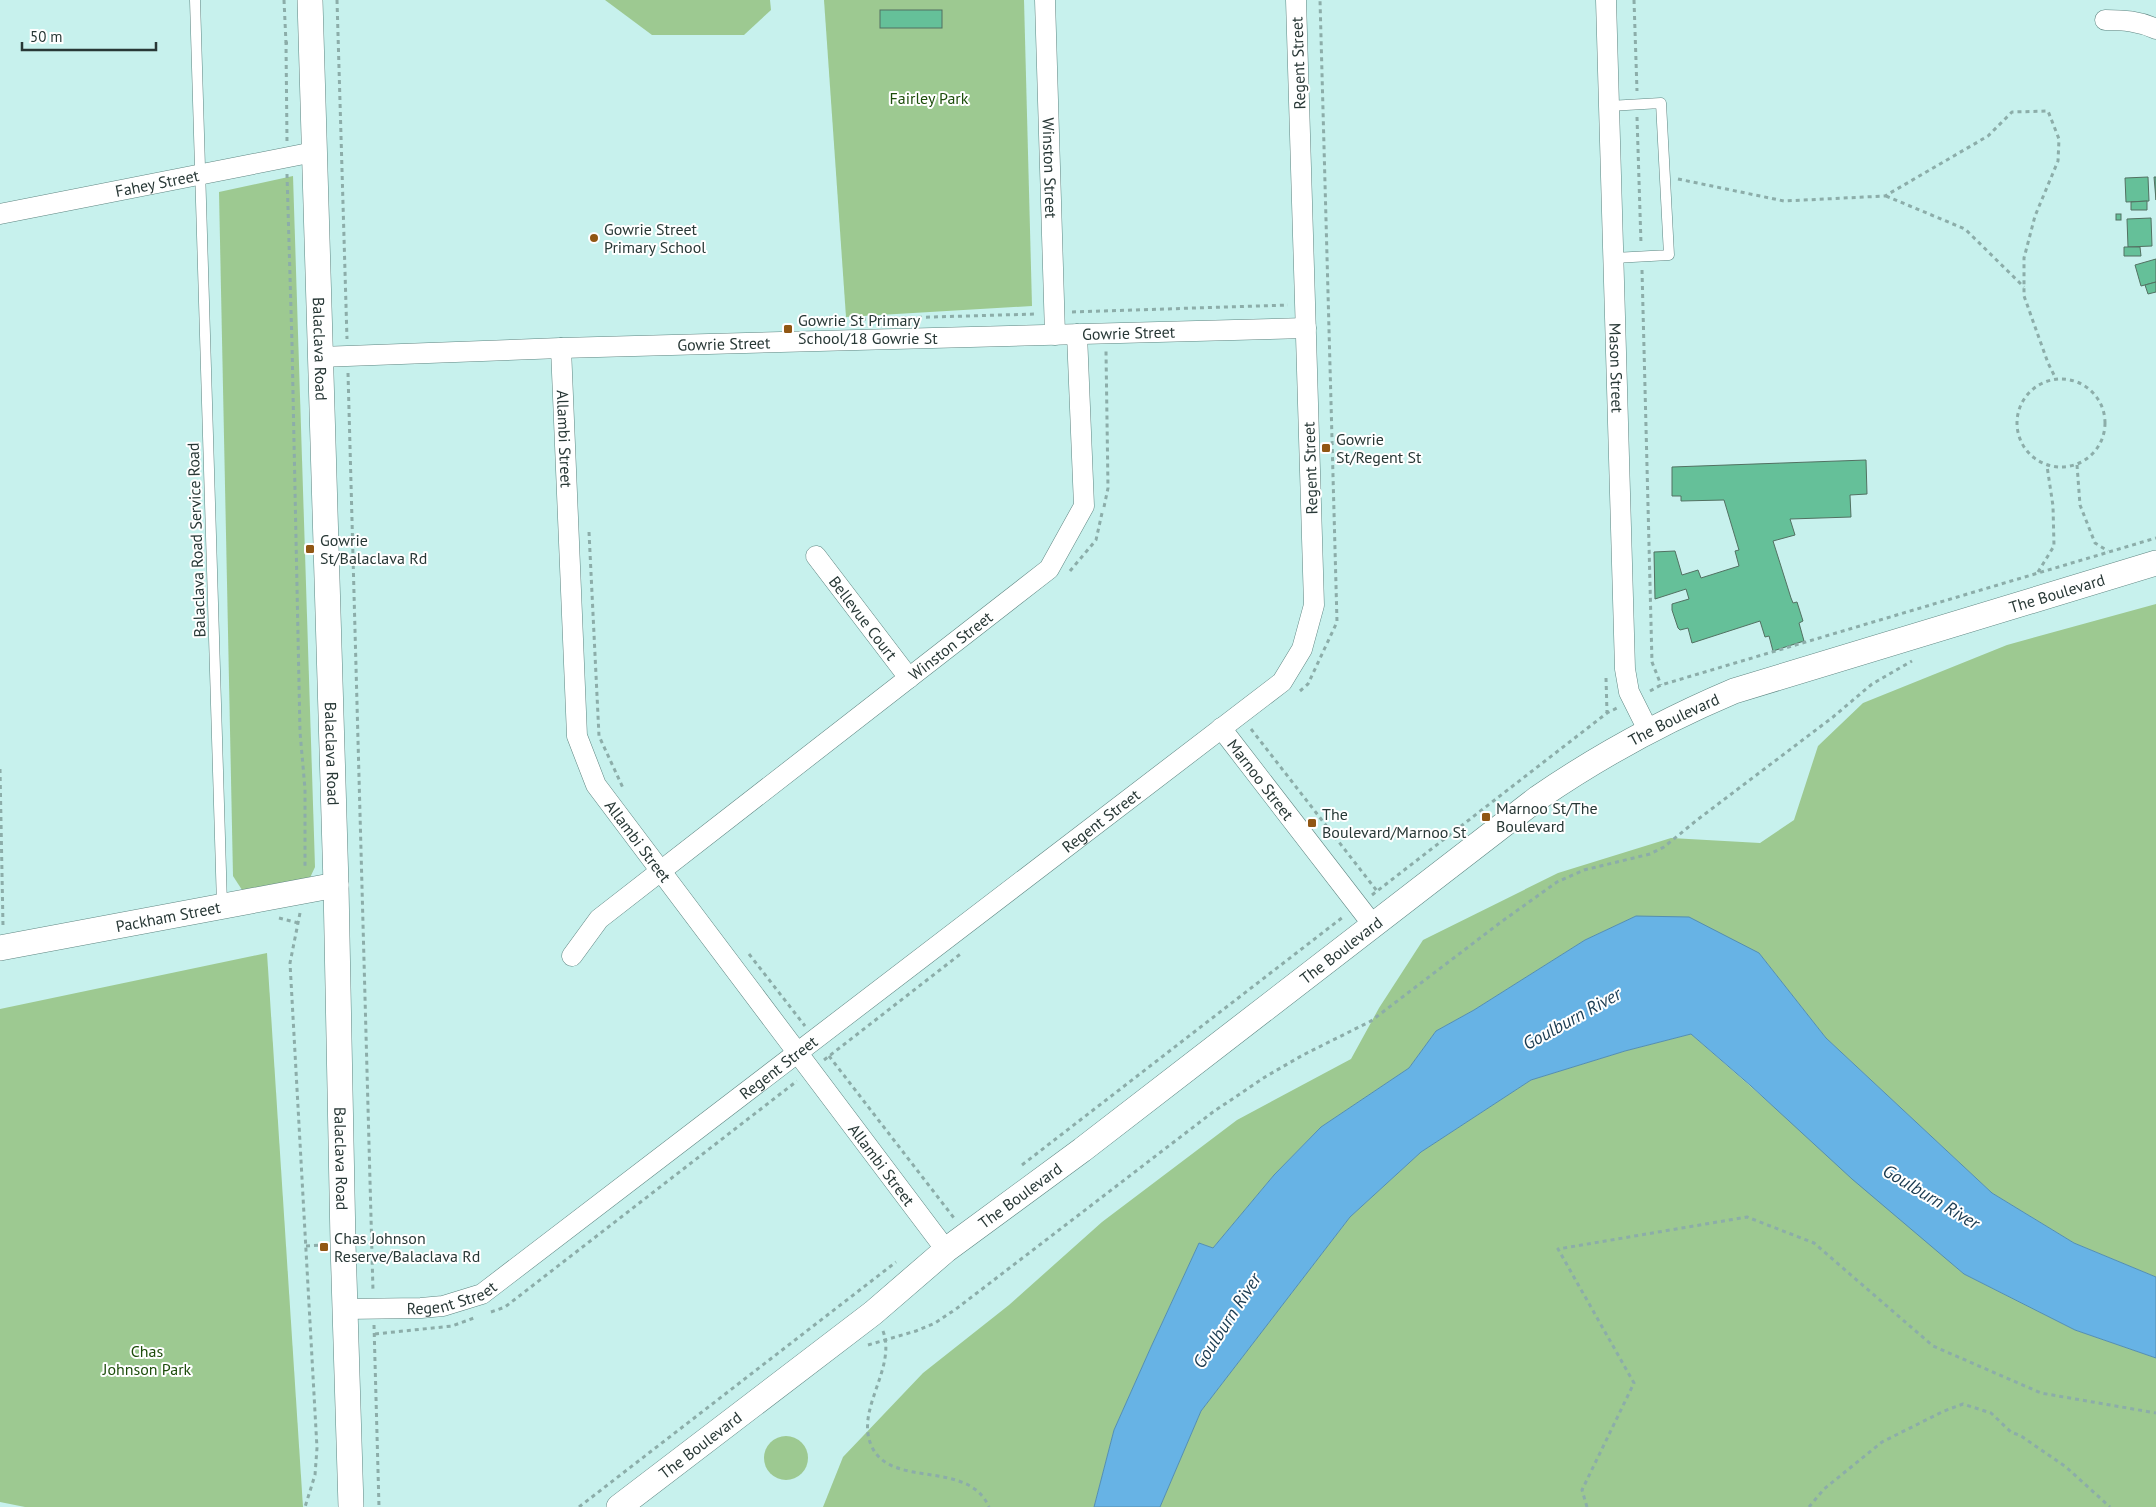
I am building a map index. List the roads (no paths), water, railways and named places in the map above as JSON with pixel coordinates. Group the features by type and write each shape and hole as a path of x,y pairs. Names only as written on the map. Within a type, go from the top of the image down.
{"street":[{"name":"Balaclava Road","path":"310,0 336,885 351,1507"},
{"name":"Winston Street","path":"1045,0 1056,335"},
{"name":"Regent Street","path":"345,1309 408,1309 443,1306 482,1294 790,1052 1227,736 1282,682 1302,649 1314,605 1298,328 1296,0"},
{"name":"Mason Street","path":"1606,0 1625,669 1630,692 1648,730"},
{"path":"2105,20 2125,20 2156,29"},
{"name":"Fahey Street","path":"0,214 314,152"},
{"name":"Gowrie Street","path":"320,358 560,348 1298,328"},
{"name":"Winston Street","path":"572,956 599,919 1049,569 1084,506 1077,334"},
{"name":"Allambi Street","path":"560,348 577,736 596,785 790,1052 804,1080 946,1250"},
{"name":"Bellevue Court","path":"816,556 910,678"},
{"name":"The Boulevard","path":"619,1507 873,1312 946,1250 1082,1150 1538,798 1603,755 1648,730 1734,691 1768,679 2156,563"},
{"name":"Marnoo Street","path":"1227,736 1373,925"},
{"name":"Packham Street","path":"2,937 222,906 302,876 336,885"}],"lane":[{"name":"Balaclava Road Service Road","path":"195,0 222,906"},
{"path":"1609,106 1661,103 1669,256 1614,258"}],"water":[{"name":"Goulburn River","path":"1636,916 1689,917 1759,953 1826,1038 1992,1193 2074,1243 2156,1277 2156,1358 2075,1330 1964,1274 1852,1179 1751,1086 1691,1034 1625,1051 1531,1080 1421,1152 1350,1217 1201,1411 1160,1507 1094,1507 1114,1430 1199,1243 1213,1248 1274,1175 1321,1127 1409,1068 1436,1031 1474,1010 1585,940"}],"place":[{"name":"Gowrie Street Primary School","path":"594,238"},
{"name":"Gowrie St Primary School/18 Gowrie St","path":"788,329"},
{"name":"Gowrie St/Regent St","path":"1326,448"},
{"name":"Gowrie St/Balaclava Rd","path":"310,549"},
{"name":"Marnoo St/The Boulevard","path":"1486,817"},
{"name":"The Boulevard/Marnoo St","path":"1312,823"},
{"name":"Chas Johnson Reserve/Balaclava Rd","path":"324,1247"}],"park label":[{"name":"Fairley Park","path":"929,98"},
{"name":"Chas Johnson Park","path":"147,1360"}]}
